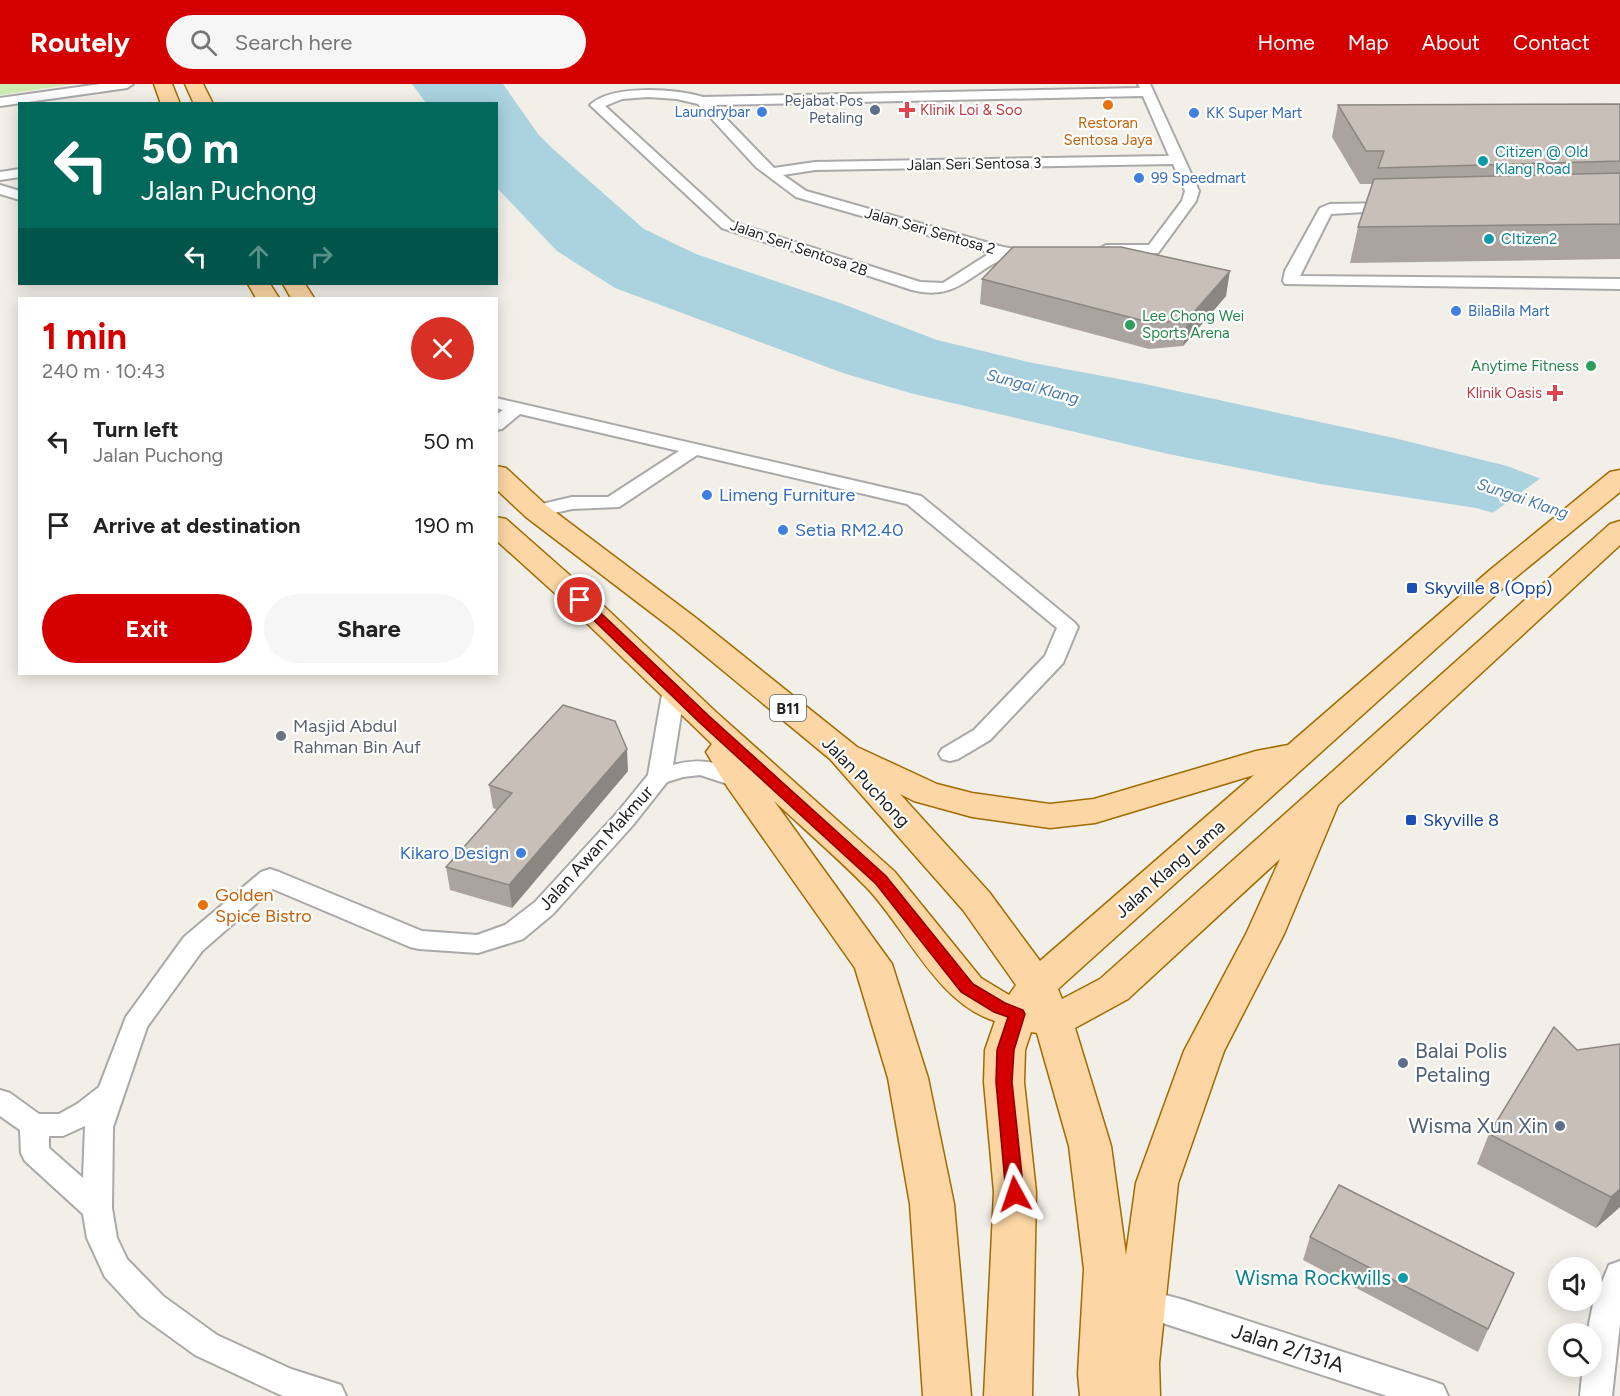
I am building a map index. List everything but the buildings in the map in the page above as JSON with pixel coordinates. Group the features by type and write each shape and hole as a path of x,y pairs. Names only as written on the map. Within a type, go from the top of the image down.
{"main road":[{"path":"163,84 170,102"},
{"path":"194,84 203,102"},
{"name":"Jalan Puchong","path":"498,476 536,511 685,624 842,751 976,901 1036,1007"},
{"name":"Jalan Klang Lama","path":"1036,1007 1299,754 1506,572 1620,478"},
{"path":"498,527 881,880 967,988 999,1008 1036,1007 1114,989 1620,530"},
{"path":"704,719 740,780 873,964 908,1078 932,1204 946,1396"},
{"path":"842,751 926,793 972,806 1050,816 1095,811 1268,759 1299,754"},
{"path":"1136,1396 1136,1363 1157,1184 1204,1050 1265,934 1321,802"},
{"path":"1008,1396 1016,1192 1004,1082 1005,1050 1036,1007"},
{"path":"1036,1007 1090,1146 1106,1269 1101,1374 1104,1396"}],"street":[{"path":"0,102 127,84"},
{"path":"703,101 1146,88 1192,191 1189,201 1154,250 1086,251"},
{"name":"Jalan Seri Sentosa 2B","path":"703,101 683,94 662,92 602,101 596,105 727,225 918,287 939,289 949,286 1002,252"},
{"name":"Jalan Seri Sentosa 2","path":"703,101 771,173 782,183 801,194 1002,252 1030,252"},
{"name":"Jalan Seri Sentosa 3","path":"771,173 815,166 1179,160"},
{"path":"0,176 18,173"},
{"path":"0,189 18,195"},
{"path":"1411,206 1330,208 1325,211 1290,281 1620,284"},
{"path":"498,403 914,500 1068,627 1054,658 982,735 950,754"},
{"path":"498,423 517,407"},
{"path":"536,511 572,503 612,503 694,449"},
{"name":"Jalan Awan Makmur","path":"330,1396 285,1382 206,1345 152,1306 116,1268 102,1238 97,1208 99,1127 135,1024 193,944 270,878 419,940 478,944 514,932 544,908 625,819 659,777 674,689"},
{"path":"659,777 681,769 704,766 740,780"},
{"path":"0,1101 34,1125 63,1125 87,1112 111,1094"},
{"path":"34,1125 35,1152 97,1208"},
{"path":"1596,1396 1601,1333 1608,1299 1620,1274"},
{"name":"Jalan 2/131A","path":"1143,1302 1432,1396"}],"green space":[{"path":"0,84 74,84 0,95"}],"water":[{"name":"Sungai Klang","path":"412,84 503,84 538,134 644,229 696,254 840,303 937,340 1028,362 1140,383 1394,438 1507,466 1620,509 1512,518 1476,508 1320,484 1168,454 910,393 843,373 615,288 557,251 498,189 498,102 425,102"}],"pier":[{"path":"1542,477 1620,506 1620,565 1569,543 1490,515"}],"place":[{"name":"Restoran Sentosa Jaya","path":"1108,105"},
{"name":"Pejabat Pos Petaling","path":"875,110"},
{"name":"Klinik Loi & Soo","path":"907,110"},
{"name":"Laundrybar","path":"762,112"},
{"name":"KK Super Mart","path":"1194,113"},
{"name":"Citizen @ Old Klang Road","path":"1483,161"},
{"name":"99 Speedmart","path":"1139,178"},
{"name":"CItizen2","path":"1489,239"},
{"name":"BilaBila Mart","path":"1456,311"},
{"name":"Lee Chong Wei Sports Arena","path":"1130,325"},
{"name":"Anytime Fitness","path":"1591,366"},
{"name":"Klinik Oasis","path":"1555,393"},
{"name":"Limeng Furniture","path":"707,495"},
{"name":"Setia RM2.40","path":"783,530"},
{"name":"Skyville 8 (Opp)","path":"1412,588"},
{"name":"Masjid Abdul Rahman Bin Auf","path":"281,736"},
{"name":"Skyville 8","path":"1411,820"},
{"name":"Kikaro Design","path":"521,853"},
{"name":"Golden Spice Bistro","path":"203,905"},
{"name":"Balai Polis Petaling","path":"1403,1063"},
{"name":"Wisma Xun Xin","path":"1560,1126"},
{"name":"Wisma Rockwills","path":"1403,1278"}],"route":[{"path":"580,600 704,719 881,880 967,988 999,1008 1017,1014 1005,1050 1004,1082 1015,1194"}]}
